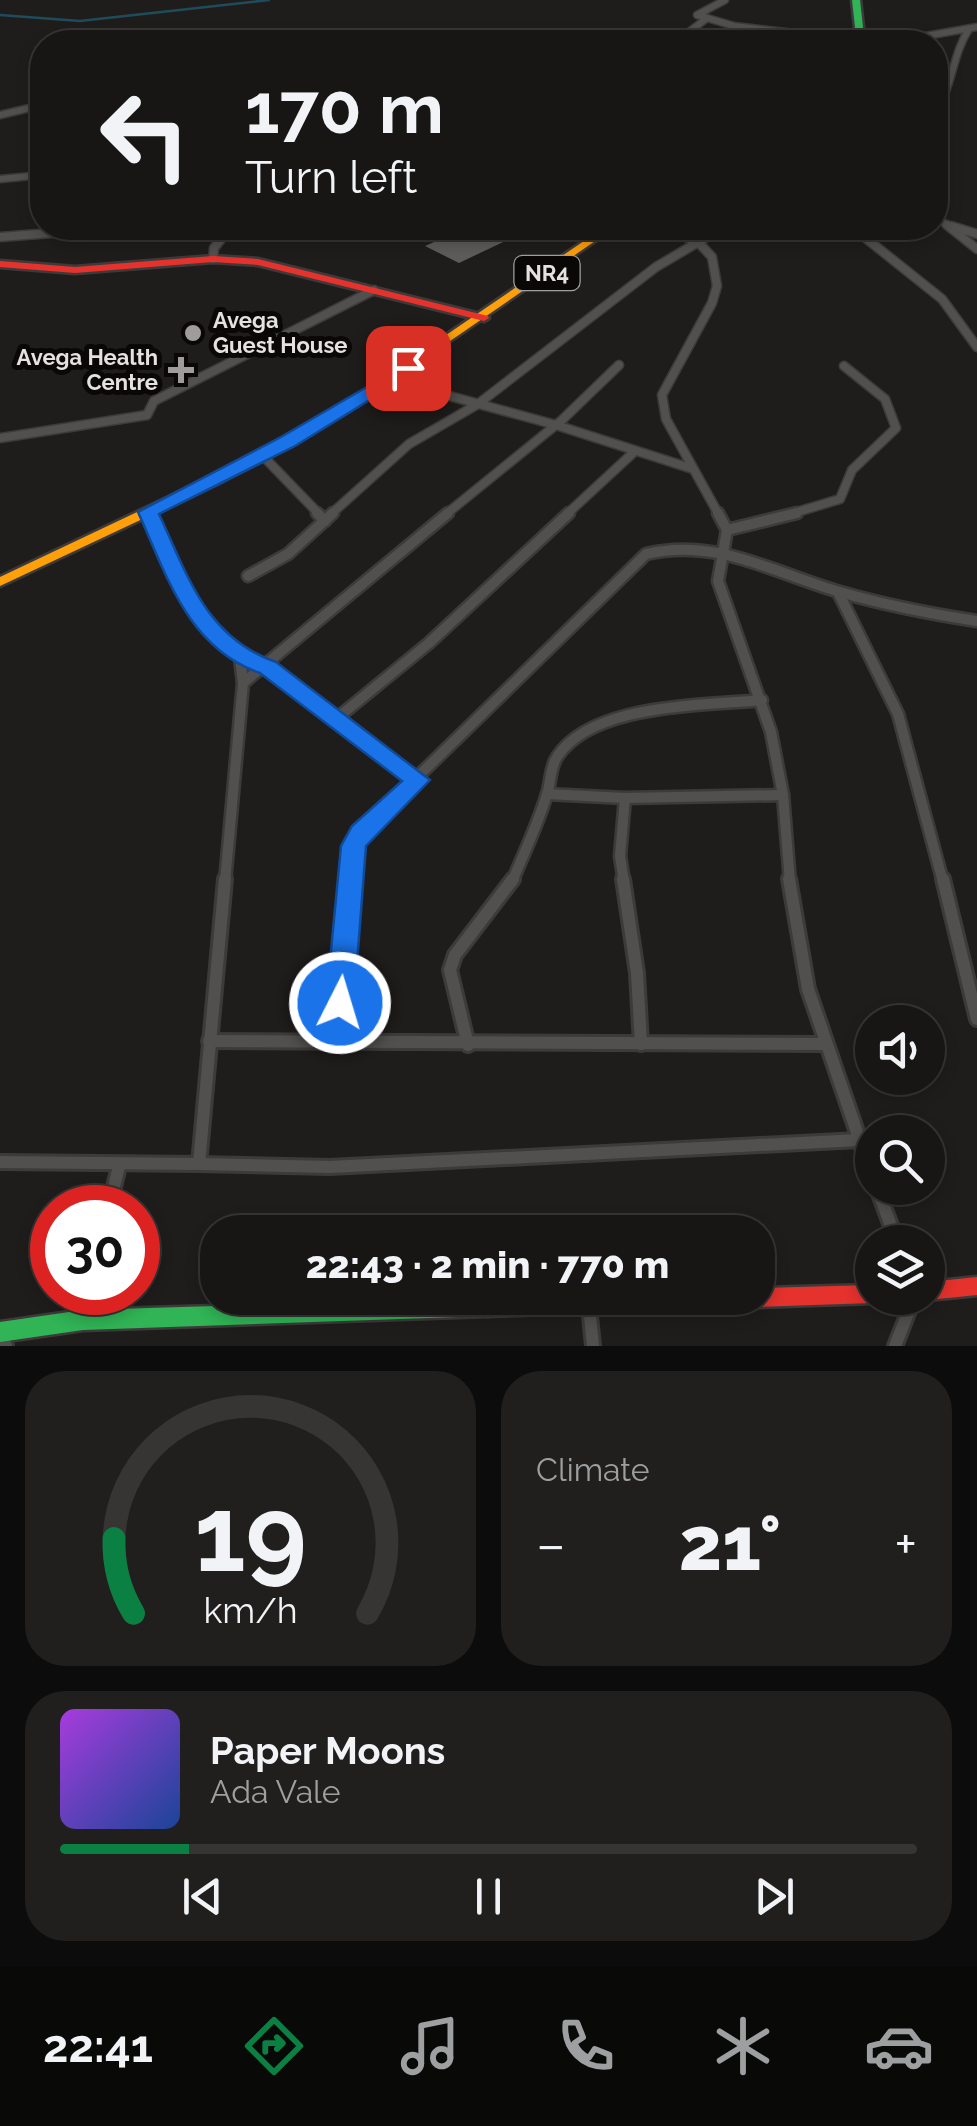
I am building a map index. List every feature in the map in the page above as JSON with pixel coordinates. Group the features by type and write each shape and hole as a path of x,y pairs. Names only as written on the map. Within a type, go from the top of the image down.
{"main road":[{"path":"856,0 858,30"},
{"name":"NR4","path":"0,582 262,456 391,380 592,240"},
{"path":"0,264 74,270 213,260 258,262 484,318"},
{"path":"945,1289 977,1286"},
{"path":"775,1298 855,1295"},
{"path":"0,1333 84,1320 264,1315"}],"street":[{"path":"724,0 696,14 734,26 766,30"},
{"path":"692,30 706,19"},
{"path":"948,32 973,28"},
{"path":"948,94 952,88 953,54 973,28"},
{"path":"0,115 30,108"},
{"path":"0,179 30,177"},
{"path":"948,225 977,234"},
{"path":"948,226 977,248"},
{"path":"959,237 977,234"},
{"path":"0,237 30,235"},
{"path":"213,260 214,248 221,240"},
{"path":"692,240 712,257 717,286 704,320 662,394 666,419 726,530 718,581 762,700 783,795 792,912 808,989 855,1128"},
{"path":"248,576 274,564 410,444 478,404 656,268 704,240"},
{"path":"867,240 942,298 977,347"},
{"path":"0,438 146,415 154,401 374,290"},
{"path":"243,683 268,667 376,570 556,425 618,365"},
{"path":"726,530 833,504 840,499 852,470 896,428 894,417 876,387 844,366"},
{"path":"391,380 556,425 690,468"},
{"path":"336,720 428,643 634,452"},
{"path":"262,456 325,521"},
{"path":"148,512 184,592 205,625 240,658 268,667 418,780"},
{"path":"336,1042 354,846 361,832 646,554 673,548 725,552 838,592 977,621"},
{"path":"838,592 898,714 919,783 977,1019"},
{"path":"198,1164 243,683 240,658"},
{"path":"468,1045 450,970 455,955 512,882 547,794 554,760 570,741 597,725 634,714 762,700"},
{"path":"547,794 624,798 783,795"},
{"path":"624,798 620,856 638,973 641,1044"},
{"path":"209,1041 826,1044"},
{"path":"0,1162 330,1168 855,1140"},
{"path":"114,1185 119,1166"},
{"path":"84,1320 85,1315"},
{"path":"590,1315 593,1346"},
{"path":"895,1346 907,1315"},
{"path":"0,1333 6,1346"}],"building":[{"path":"439,240 507,240 459,263 425,246"}],"waterway":[{"path":"0,15 80,21 269,0"}],"traffic: fast":[{"path":"856,0 858,30"},
{"path":"0,1332 83,1320 239,1315"}],"traffic: slow":[{"path":"0,582 215,480 340,412 591,240"}],"traffic: jam":[{"path":"0,264 75,270 213,259 258,262 484,318"},
{"path":"945,1289 977,1286"},
{"path":"775,1297 855,1295"}],"place":[{"name":"Avega Guest House","path":"193,333"},
{"name":"Avega Health Centre","path":"181,370"}],"route":[{"path":"340,1003 354,846 361,832 418,780 268,667 240,658 205,625 184,592 148,512 288,442 408,368"}]}
